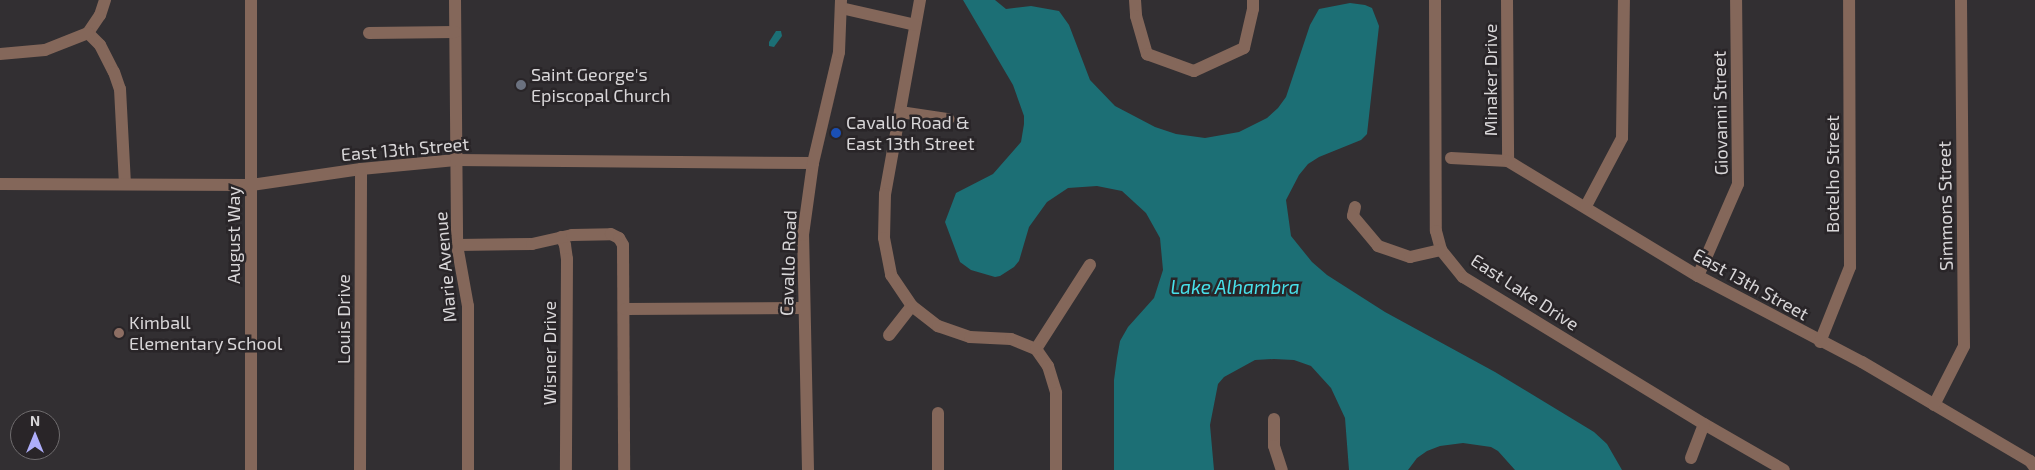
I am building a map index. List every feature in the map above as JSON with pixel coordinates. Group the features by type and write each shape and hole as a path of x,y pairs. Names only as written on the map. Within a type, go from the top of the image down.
{"street":[{"path":"0,54 46,50 88,33 100,15 105,0"},
{"name":"August Way","path":"251,0 251,470"},
{"name":"Marie Avenue","path":"454,0 457,245 468,306 468,470"},
{"path":"920,0 885,194 884,238 891,275 912,306 938,326 970,337 1011,339 1036,349 1048,366 1056,393 1056,470"},
{"path":"1135,0 1136,16 1147,54 1194,72 1244,48 1253,9 1253,0"},
{"name":"East Lake Drive","path":"1435,0 1436,231 1442,250 1463,276 1704,424 1784,470"},
{"name":"Minaker Drive","path":"1508,0 1508,160"},
{"path":"1586,206 1622,138 1624,0"},
{"name":"Giovanni Street","path":"1698,276 1738,184 1736,0"},
{"name":"Botelho Street","path":"1820,342 1850,267 1849,0"},
{"name":"Simmons Street","path":"1934,405 1964,346 1961,0"},
{"path":"841,4 915,25"},
{"name":"Cavallo Road","path":"808,470 803,308 803,235 813,163 839,52 841,4"},
{"path":"369,33 455,32"},
{"path":"88,33 100,45 114,72 120,89 125,184"},
{"path":"900,112 948,119"},
{"name":"East 13th Street","path":"1451,158 1508,160 1698,276 1820,342 1862,362 2033,461"},
{"name":"East 13th Street","path":"0,184 250,185 361,169 456,160 813,163"},
{"name":"Louis Drive","path":"360,470 361,169"},
{"path":"1354,207 1353,216 1378,246 1410,257 1442,250"},
{"path":"457,245 532,244 561,237 611,234 619,238 624,245 624,470"},
{"name":"Wisner Drive","path":"561,237 567,259 566,470"},
{"path":"1036,349 1090,264"},
{"path":"888,335 912,306"},
{"path":"625,309 803,308"},
{"path":"938,412 938,470"},
{"path":"1274,419 1274,446 1282,470"},
{"path":"1691,458 1704,424"}],"water":[{"name":"Lake Alhambra","path":"963,0 995,0 1006,9 1031,6 1059,11 1069,25 1090,80 1115,106 1155,127 1176,134 1205,138 1239,132 1267,118 1278,108 1286,97 1310,25 1319,9 1350,3 1372,8 1379,26 1367,134 1361,140 1319,157 1308,164 1299,175 1286,200 1291,236 1312,262 1327,275 1385,312 1495,372 1594,432 1607,444 1622,470 1515,470 1498,451 1491,447 1463,443 1440,446 1427,451 1417,458 1408,470 1349,470 1345,418 1331,388 1311,366 1294,360 1274,359 1255,360 1224,377 1218,384 1210,425 1214,470 1114,470 1114,380 1120,341 1128,327 1154,298 1163,270 1160,238 1146,213 1122,191 1097,186 1068,188 1047,202 1029,227 1019,261 1014,267 995,277 971,270 960,262 945,222 956,193 993,174 1021,142 1024,124 1024,116 1013,85"},
{"path":"776,31 781,31 782,36 774,47 769,46 769,42"}],"place":[{"name":"Saint George's Episcopal Church","path":"521,85"},
{"name":"Cavallo Road & East 13th Street","path":"836,133"},
{"name":"Kimball Elementary School","path":"119,333"}]}
